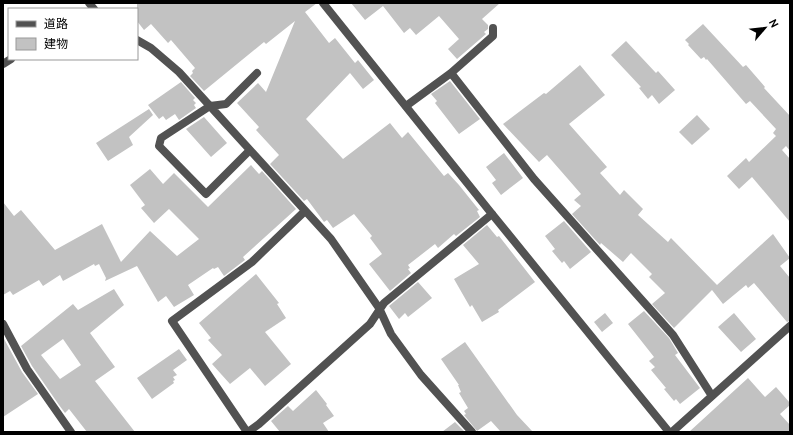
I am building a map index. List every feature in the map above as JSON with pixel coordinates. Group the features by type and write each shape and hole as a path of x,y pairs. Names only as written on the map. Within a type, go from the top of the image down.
{"street":[{"path":"324,3 492,214 671,432 790,326"},
{"path":"406,106 451,73 493,36 493,28"},
{"path":"138,41 151,48 179,72 331,239 379,308 391,334 421,375 472,432"},
{"path":"250,150 206,194 159,146 161,138 210,106 226,104 257,73"},
{"path":"451,73 534,179 673,335 712,396"},
{"path":"305,211 252,262 172,321 248,432 370,324 384,302 492,214"},
{"path":"3,324 27,369 71,432"}],"building":[{"path":"137,3 317,3 305,12 329,43 335,38 355,63 358,60 374,80 363,89 350,73 306,119 343,159 390,123 402,138 408,132 444,176 448,173 459,185 479,210 477,211 480,217 456,236 454,234 438,248 435,244 408,265 410,268 408,269 411,273 390,291 369,264 382,254 370,238 372,236 354,214 333,228 327,220 324,222 307,199 304,201 270,164 279,155 256,130 259,127 237,103 258,83 266,92 295,21 266,44 264,42 204,91 190,76 195,68 171,40 168,43 151,24 144,30 138,22"},
{"path":"351,3 500,3 482,19 488,25 488,29 484,32 486,34 457,59 448,49 459,39 439,16 416,35 410,28 404,33 383,6 365,20"},
{"path":"703,24 743,67 746,65 765,87 764,88 790,116 790,151 786,146 782,150 790,159 790,222 752,177 739,189 727,176 746,158 749,162 776,136 773,133 776,129 750,101 746,104 707,59 706,60 704,57 701,59 688,45 689,44 685,40"},
{"path":"626,41 656,73 658,71 675,90 659,104 652,95 648,99 639,88 641,87 611,55"},
{"path":"580,65 605,95 569,124 607,167 600,173 620,195 624,190 643,209 638,215 668,242 671,238 717,285 773,234 790,258 780,266 790,278 790,321 787,322 754,283 748,288 746,285 723,304 712,290 674,328 652,304 665,293 649,277 652,274 631,253 623,262 601,243 600,245 572,214 581,206 574,200 581,194 547,155 539,162 503,124 544,93 546,94"},
{"path":"450,81 480,119 459,134 435,103 437,101 431,94"},
{"path":"181,82 195,98 193,100 196,103 194,105 196,108 179,120 175,114 166,120 163,116 159,119 148,105"},
{"path":"149,109 153,115 129,137 133,145 108,161 96,143"},
{"path":"697,115 710,129 692,145 679,132"},
{"path":"204,117 227,143 211,157 186,129"},
{"path":"504,153 523,178 501,195 492,183 496,180 486,167"},
{"path":"251,165 259,174 262,171 296,209 243,257 245,260 224,276 218,267 213,268 188,285 194,295 174,307 166,296 158,302 137,266 105,281 106,278 99,264 95,266 94,264 63,281 60,275 43,286 39,280 13,295 10,291 3,295 3,202 14,216 21,210 55,250 102,224 121,262 150,231 177,256 199,239 169,209 154,223 141,208 145,205 130,185 150,169 163,184 174,173 208,207"},
{"path":"564,221 591,252 570,269 564,261 562,263 552,251 555,249 545,236"},
{"path":"487,225 497,237 499,236 535,282 498,310 499,312 482,322 472,305 470,307 454,279 479,264 463,245"},
{"path":"256,274 279,303 277,304 286,318 265,332 291,364 265,386 250,368 230,384 212,364 222,355 208,340 211,338 199,323"},
{"path":"418,282 432,298 408,317 405,313 399,319 389,306"},
{"path":"114,289 124,305 90,333 115,367 95,381 135,432 87,432 69,409 65,413 32,366 21,346 73,304 78,310","holes":["63,339 81,365 60,379 41,355"]},
{"path":"644,311 669,338 678,353 675,355 700,388 680,404 676,399 674,401 664,389 666,388 651,370 655,367 649,361 654,357 628,324"},
{"path":"605,313 613,323 602,332 594,322"},
{"path":"734,313 756,339 741,352 718,327"},
{"path":"3,337 22,372 38,394 3,417"},
{"path":"465,342 517,415 533,432 501,432 491,421 477,431 464,415 466,414 464,411 468,408 459,393 461,392 459,385 441,359"},
{"path":"179,349 187,360 173,370 177,375 173,377 175,380 173,381 174,383 152,399 137,378"},
{"path":"748,378 765,397 776,387 790,403 790,405 780,414 790,425 790,432 689,432"},
{"path":"316,390 334,416 323,423 329,432 280,432 271,421 288,406 293,411"},
{"path":"455,422 465,432 442,432"}]}
